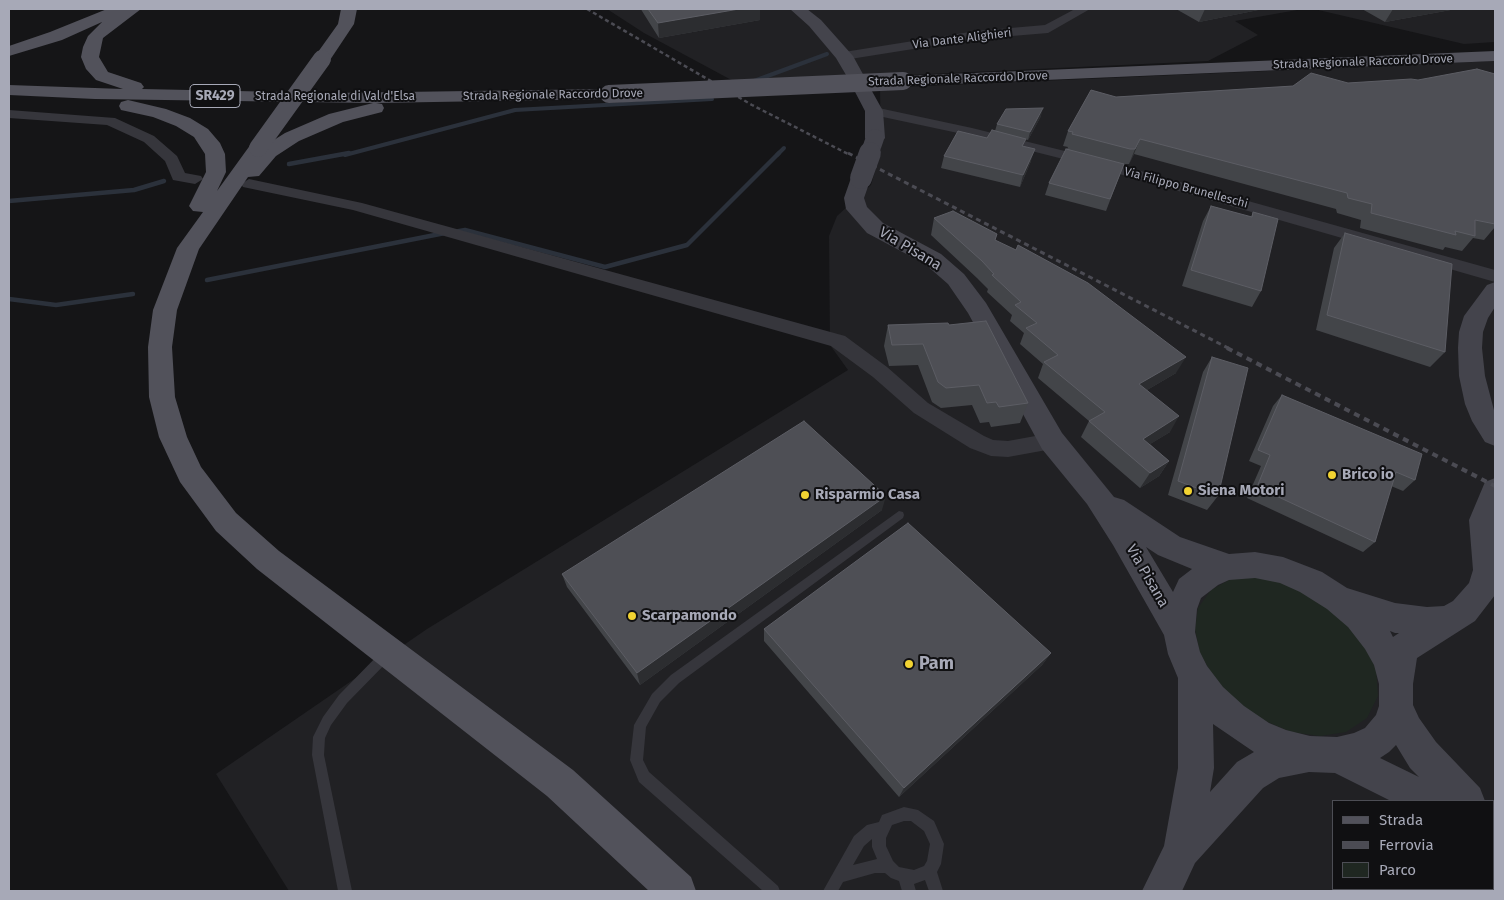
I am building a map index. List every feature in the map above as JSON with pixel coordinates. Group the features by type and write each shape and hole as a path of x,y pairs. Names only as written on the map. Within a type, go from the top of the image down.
{"main road":[{"path":"9,51 56,36 121,9"},
{"path":"133,9 100,32 90,50 91,62 98,72 120,84 169,90 374,93 420,100"},
{"path":"349,9 346,24 201,227 185,256 165,310 160,357 162,397 173,437 190,474 210,503 236,532 268,560 388,653 560,783 677,891"},
{"name":"Strada Regionale Raccordo Drove","path":"420,100 553,100 609,94 1495,56"},
{"name":"Strada Regionale di Val d'Elsa","path":"9,90 420,100"},
{"path":"9,96 129,106 168,116 200,133 212,148 216,172 186,233 183,243 185,256"},
{"path":"160,357 174,326 191,270 203,243 237,192 265,156 286,140 336,118 374,108 420,100"}],"street":[{"name":"Via Pisana","path":"798,9 815,23 844,56 874,111 875,138 854,198 857,209 875,228 933,259 956,279 978,309 1052,441 1097,496 1133,550 1179,632"},
{"name":"Via Dante Alighieri","path":"844,56 976,35 1048,29 1074,10"},
{"name":"Via Filippo Brunelleschi","path":"874,111 964,130 1108,166 1495,276"},
{"path":"9,114 110,121 149,140 172,159 179,177 195,179"},
{"path":"249,184 356,206 838,340 880,372 922,408 977,442 991,448 1008,449 1052,441"},
{"path":"1495,290 1474,320 1470,357 1478,404 1485,421 1495,435"},
{"name":"Via Pisana","path":"1097,496 1142,530 1169,546 1198,558 1229,567"},
{"path":"1396,695 1403,649 1470,607 1485,584 1488,570 1484,526 1493,496"},
{"name":"Via Pisana","path":"1427,800 1323,755 1283,747 1256,735 1232,718 1211,699 1195,677 1184,654 1179,632 1180,608 1190,589 1207,575 1229,567 1255,566 1283,570 1311,582 1338,599 1359,617 1376,638 1389,660 1396,695 1407,730 1423,755 1466,800"},
{"path":"1338,599 1395,618 1427,622 1450,620"},
{"path":"1182,850 1196,775 1198,742 1195,677"},
{"name":"Via Pisana","path":"1323,755 1359,750 1377,740 1390,725 1396,695"},
{"path":"1161,891 1182,850 1243,782 1258,769 1281,758 1323,755"}],"lane":[{"path":"773,891 644,777 636,760 640,725 650,705 675,679 899,515"},
{"path":"345,891 318,755 319,738 327,721 343,699 388,653"},
{"path":"904,814 913,815 929,826 935,834 938,854 929,871 922,875 905,877 888,866 879,847 882,828 887,820 904,814"},
{"path":"830,891 862,837 872,830 882,828"},
{"path":"840,876 875,866 888,866"},
{"path":"929,871 936,891"},
{"path":"905,877 908,891"}],"shaded area":[{"path":"607,9 1303,9 1235,21 1258,35 1208,61 737,83 644,33"},
{"path":"1314,9 1495,9 1495,42 1464,44"},
{"path":"1495,61 1495,891 289,891 216,774 427,629 848,370 830,345 829,236 837,216 871,185 881,151 880,88"}],"green space":[{"path":"1257,576 1287,582 1317,596 1364,642 1376,669 1378,696 1367,718 1346,732 1320,736 1291,732 1261,719 1235,701 1214,678 1200,653 1195,629 1198,608 1211,590 1231,579"}],"building":[{"path":"648,9 739,9 658,23"},
{"path":"1477,69 1495,74 1495,224 1475,220 1475,236 1455,231 1456,235 1371,213 1372,204 1348,198 1347,193 1140,139 1135,149 1130,149 1072,134 1073,132 1068,131 1091,90 1116,97 1293,86 1311,73 1348,83 1418,80"},
{"path":"1043,108 1030,132 997,124 1006,109"},
{"path":"992,130 1026,139 1022,146 1035,149 1023,175 944,156 958,131 987,138"},
{"path":"1066,149 1124,164 1110,199 1049,183"},
{"path":"1211,206 1252,217 1253,212 1278,219 1261,291 1191,270"},
{"path":"953,211 997,234 995,240 1016,250 1018,245 1088,283 1186,357 1139,384 1179,416 1143,439 1169,461 1150,473 1089,421 1105,412 1044,362 1058,355 1026,328 1037,323 1015,305 1021,302 992,275 994,274 982,261 934,218"},
{"path":"1345,233 1452,264 1445,352 1327,315"},
{"path":"986,321 1028,403 999,407 996,402 987,403 979,385 946,388 938,382 923,344 892,345 888,325 948,323 949,325"},
{"path":"1212,357 1248,368 1218,496 1178,481"},
{"name":"Brico io","path":"1282,395 1422,454 1415,480 1396,472 1375,542 1257,487 1270,455 1258,450"},
{"path":"804,421 886,496 637,673 562,574"},
{"path":"908,523 1051,653 904,788 764,629"},
{"path":"1470,890 1495,890 1495,891 1466,891"}],"waterway":[{"path":"754,81 827,54"},
{"path":"345,155 515,110 712,99"},
{"path":"454,232 465,230 605,267 687,245 784,148"},
{"path":"289,164 349,153"},
{"path":"9,201 134,190 164,181"},
{"path":"207,280 445,233"},
{"path":"9,299 56,305 133,294"}],"railway":[{"path":"587,9 752,105 850,155"},
{"path":"848,153 1230,349"},
{"path":"1227,348 1495,486"}],"place":[{"name":"Brico io","path":"1332,475"},
{"name":"Siena Motori","path":"1188,491"},
{"name":"Risparmio Casa","path":"805,495"},
{"name":"Scarpamondo","path":"632,616"},
{"name":"Pam","path":"909,664"}]}
